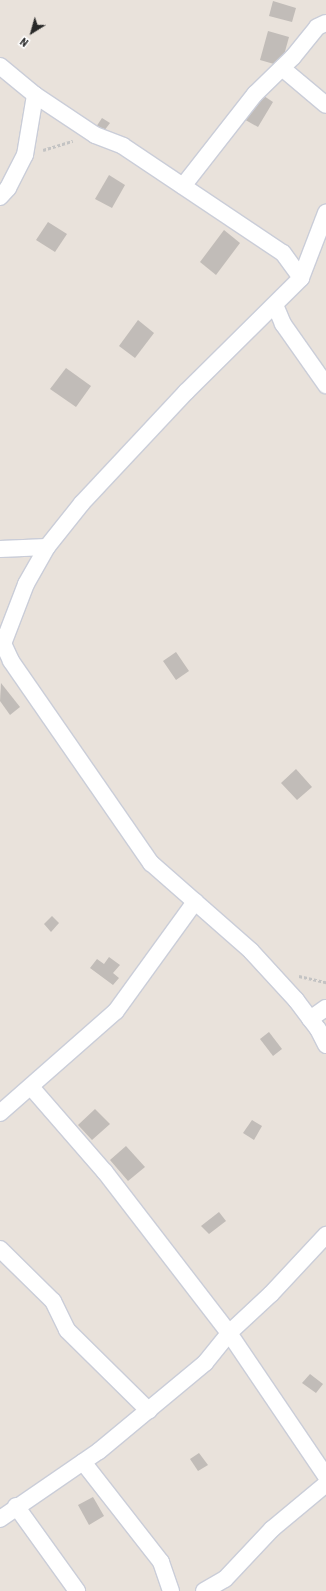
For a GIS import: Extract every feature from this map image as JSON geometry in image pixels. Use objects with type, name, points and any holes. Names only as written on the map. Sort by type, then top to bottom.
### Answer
[{"type":"street","points":[[183,186],[228,125],[282,68],[318,27],[326,24]]},
{"type":"street","points":[[0,66],[35,96],[94,135],[123,146],[283,253],[301,278]]},
{"type":"street","points":[[282,68],[326,105]]},
{"type":"street","points":[[0,197],[8,188],[25,155],[35,96]]},
{"type":"street","points":[[326,213],[301,278],[170,408],[82,503],[47,547],[26,584],[2,640],[5,665],[151,863],[251,951],[310,1019],[326,1045]]},
{"type":"street","points":[[275,305],[283,324],[326,385]]},
{"type":"street","points":[[0,549],[47,547]]},
{"type":"street","points":[[0,1113],[116,1011],[195,902]]},
{"type":"street","points":[[310,1019],[326,1008]]},
{"type":"street","points":[[31,1087],[105,1172],[229,1333],[326,1476]]},
{"type":"street","points":[[0,1519],[16,1506],[83,1462],[149,1412],[205,1363],[229,1333],[271,1294],[326,1235]]},
{"type":"street","points":[[0,1249],[53,1301],[67,1330],[149,1412]]},
{"type":"street","points":[[83,1462],[161,1562],[172,1591]]},
{"type":"street","points":[[204,1591],[225,1579],[272,1529],[326,1484]]},
{"type":"street","points":[[16,1506],[77,1591]]},
{"type":"path","points":[[25,155],[94,135]]},
{"type":"building","points":[[273,1],[296,8],[292,22],[269,16]]},
{"type":"building","points":[[268,31],[289,37],[281,66],[260,60]]},
{"type":"building","points":[[258,92],[273,102],[258,127],[242,118]]},
{"type":"building","points":[[102,118],[110,123],[101,135],[94,130]]},
{"type":"building","points":[[109,175],[125,185],[112,208],[95,199]]},
{"type":"building","points":[[48,222],[67,234],[55,252],[36,240]]},
{"type":"building","points":[[224,230],[240,243],[216,275],[200,262]]},
{"type":"building","points":[[138,320],[154,333],[135,358],[119,346]]},
{"type":"building","points":[[66,368],[91,386],[76,407],[50,389]]},
{"type":"building","points":[[176,652],[189,671],[176,680],[163,661]]},
{"type":"building","points":[[1,683],[20,707],[10,715],[0,701]]},
{"type":"building","points":[[296,769],[312,787],[297,800],[281,783]]},
{"type":"building","points":[[52,916],[59,923],[51,932],[44,924]]},
{"type":"building","points":[[109,957],[120,965],[113,973],[119,978],[113,985],[90,968],[97,959],[104,964]]},
{"type":"building","points":[[269,1032],[282,1049],[273,1056],[260,1039]]},
{"type":"building","points":[[95,1109],[110,1124],[92,1140],[78,1125]]},
{"type":"building","points":[[252,1120],[262,1126],[254,1140],[243,1133]]},
{"type":"building","points":[[126,1146],[145,1167],[128,1181],[110,1160]]},
{"type":"building","points":[[219,1212],[226,1221],[209,1234],[201,1226]]},
{"type":"building","points":[[310,1374],[323,1384],[316,1393],[302,1383]]},
{"type":"building","points":[[199,1453],[208,1465],[198,1471],[190,1459]]},
{"type":"building","points":[[93,1497],[104,1516],[89,1525],[78,1505]]}]
